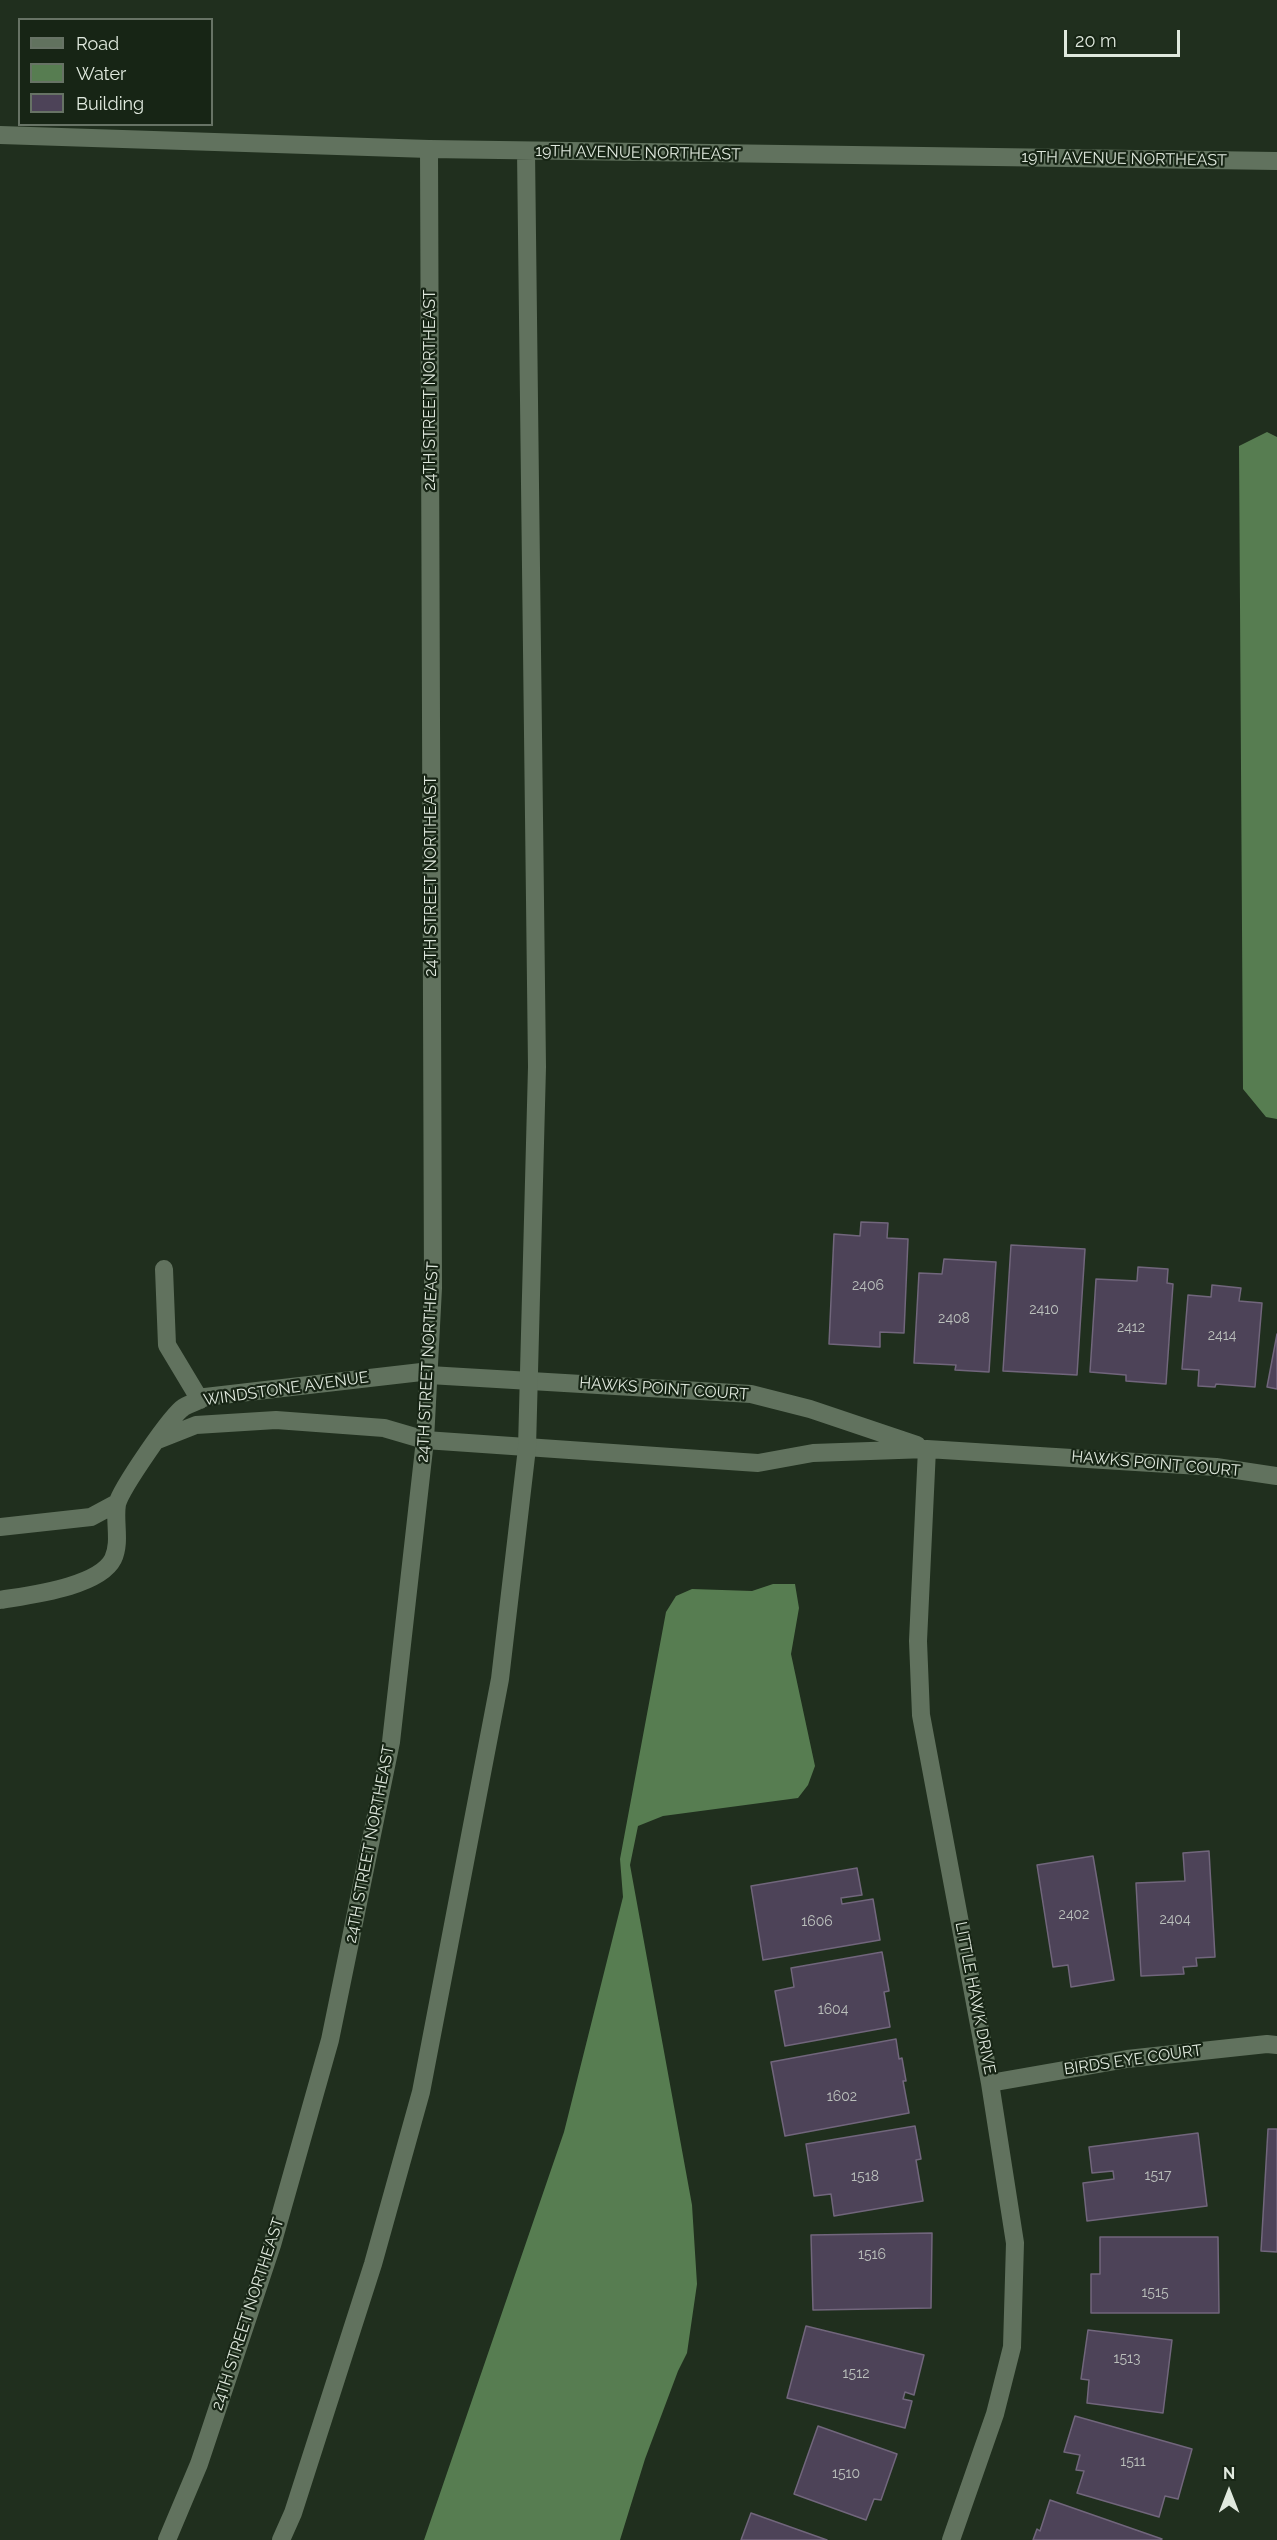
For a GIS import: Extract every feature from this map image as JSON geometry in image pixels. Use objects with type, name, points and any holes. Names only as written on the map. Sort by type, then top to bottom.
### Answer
[{"type":"street","name":"19TH AVENUE NORTHEAST","points":[[0,135],[526,151],[1277,161]]},
{"type":"street","name":"24TH STREET NORTHEAST","points":[[167,2540],[199,2464],[272,2245],[330,2040],[391,1742],[425,1440],[433,1288],[429,149]]},
{"type":"street","points":[[281,2540],[293,2513],[373,2264],[421,2092],[500,1679],[527,1448],[537,1067],[526,151]]},
{"type":"street","points":[[164,1269],[167,1345],[200,1400]]},
{"type":"street","name":"HAWKS POINT COURT","points":[[430,1373],[751,1394],[810,1409],[927,1449]]},
{"type":"street","name":"WINDSTONE AVENUE","points":[[0,1527],[91,1517],[117,1503],[171,1419],[184,1407],[200,1400],[256,1390],[430,1373]]},
{"type":"street","name":"WINDSTONE AVENUE","points":[[158,1440],[196,1425],[276,1420],[384,1428],[425,1440]]},
{"type":"street","name":"HAWKS POINT COURT","points":[[425,1440],[758,1463],[813,1453],[927,1449],[1216,1467],[1277,1476]]},
{"type":"street","name":"LITTLE HAWK DRIVE","points":[[927,1449],[918,1641],[921,1715],[990,2082],[1015,2243],[1012,2347],[994,2414],[951,2540]]},
{"type":"street","points":[[0,1600],[62,1588],[97,1575],[113,1560],[116,1546],[117,1503]]},
{"type":"street","name":"BIRDS EYE COURT","points":[[990,2082],[1127,2059],[1267,2044],[1277,2045]]},
{"type":"water","points":[[1267,432],[1277,437],[1277,1119],[1266,1117],[1243,1089],[1239,446]]},
{"type":"water","points":[[773,1584],[795,1584],[799,1608],[791,1654],[815,1766],[808,1785],[798,1798],[663,1816],[638,1826],[630,1865],[692,2205],[697,2284],[687,2353],[645,2459],[620,2540],[424,2540],[564,2132],[623,1897],[620,1859],[666,1612],[676,1596],[692,1589],[752,1591]]},
{"type":"building","points":[[861,1222],[888,1223],[887,1238],[908,1239],[904,1333],[880,1332],[880,1347],[829,1344],[834,1234],[860,1236]]},
{"type":"building","points":[[1011,1245],[1085,1249],[1077,1375],[1003,1371]]},
{"type":"building","points":[[944,1259],[996,1262],[989,1372],[955,1370],[956,1365],[914,1363],[919,1273],[942,1274]]},
{"type":"building","points":[[1138,1267],[1168,1269],[1167,1283],[1173,1284],[1166,1384],[1126,1381],[1126,1375],[1090,1372],[1096,1279],[1137,1281]]},
{"type":"building","points":[[1212,1285],[1241,1288],[1239,1301],[1262,1303],[1255,1387],[1216,1384],[1215,1387],[1198,1386],[1199,1370],[1182,1369],[1188,1295],[1211,1297]]},
{"type":"building","points":[[1277,1334],[1277,1389],[1267,1387]]},
{"type":"building","points":[[1209,1851],[1215,1957],[1196,1958],[1197,1966],[1183,1967],[1184,1974],[1141,1976],[1136,1883],[1185,1881],[1183,1853]]},
{"type":"building","points":[[1093,1856],[1114,1980],[1071,1987],[1068,1965],[1053,1967],[1037,1865]]},
{"type":"building","points":[[857,1868],[862,1895],[841,1898],[842,1904],[873,1899],[880,1940],[763,1960],[751,1886]]},
{"type":"building","points":[[882,1952],[889,1991],[884,1992],[890,2027],[785,2046],[775,1991],[794,1987],[791,1968]]},
{"type":"building","points":[[896,2039],[899,2059],[902,2058],[906,2081],[903,2081],[909,2113],[785,2136],[771,2062]]},
{"type":"building","points":[[915,2126],[921,2159],[916,2160],[923,2201],[834,2216],[831,2194],[814,2196],[806,2144]]},
{"type":"building","points":[[1268,2129],[1277,2129],[1277,2252],[1261,2251]]},
{"type":"building","points":[[1198,2133],[1207,2206],[1087,2221],[1083,2183],[1114,2179],[1113,2171],[1092,2173],[1089,2147]]},
{"type":"building","points":[[932,2233],[931,2308],[813,2310],[811,2235]]},
{"type":"building","points":[[1100,2237],[1218,2237],[1219,2313],[1091,2313],[1091,2274],[1100,2274]]},
{"type":"building","points":[[806,2326],[924,2355],[914,2395],[905,2392],[903,2399],[912,2401],[905,2428],[787,2398]]},
{"type":"building","points":[[1088,2330],[1172,2340],[1163,2413],[1087,2403],[1089,2380],[1081,2379]]},
{"type":"building","points":[[1075,2416],[1192,2449],[1178,2499],[1165,2496],[1159,2517],[1077,2493],[1084,2471],[1076,2470],[1080,2455],[1064,2452]]},
{"type":"building","points":[[818,2426],[897,2454],[881,2500],[874,2499],[866,2520],[794,2494]]},
{"type":"building","points":[[1050,2500],[1162,2539],[1033,2540],[1037,2529],[1040,2531]]},
{"type":"building","points":[[751,2513],[827,2540],[741,2540]]}]
